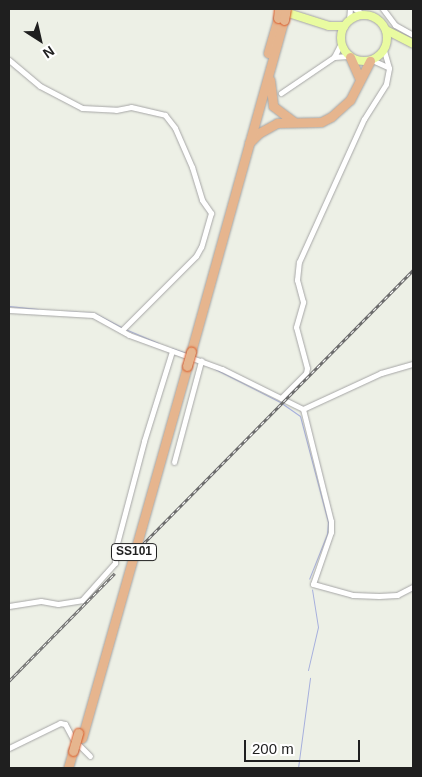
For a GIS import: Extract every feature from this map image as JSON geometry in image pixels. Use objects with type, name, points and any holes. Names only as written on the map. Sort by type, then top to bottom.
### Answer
[{"type":"highway","name":"SS101","points":[[73,768],[75,753],[185,364],[279,14],[286,9]]},
{"type":"highway","name":"SS101","points":[[188,351],[274,52],[279,14]]},
{"type":"highway","points":[[274,52],[269,84],[273,106],[288,119],[300,123]]},
{"type":"highway","points":[[349,56],[359,77]]},
{"type":"highway","points":[[246,148],[267,127],[285,122],[321,122],[343,109],[359,77],[371,60]]},
{"type":"highway","name":"SS101","points":[[68,768],[75,753]]},
{"type":"main road","points":[[279,14],[329,26],[347,23],[364,15],[380,21],[386,30],[413,44]]},
{"type":"main road","points":[[341,41],[347,23]]},
{"type":"main road","points":[[329,26],[341,41],[349,56],[371,60],[384,49],[403,40]]},
{"type":"main road","points":[[384,49],[386,30]]},
{"type":"street","points":[[347,23],[350,9]]},
{"type":"street","points":[[355,9],[364,15]]},
{"type":"street","points":[[383,9],[395,25],[413,35]]},
{"type":"street","points":[[334,57],[341,41]]},
{"type":"street","points":[[281,398],[306,373],[307,368],[296,327],[302,302],[297,280],[299,262],[364,119],[386,84],[389,68],[384,49]]},
{"type":"street","points":[[282,93],[334,57],[349,56]]},
{"type":"street","points":[[9,60],[40,86],[82,108],[116,110],[131,106],[165,115],[175,128],[192,167],[202,200],[211,213],[201,247],[196,256],[123,328]]},
{"type":"street","points":[[371,60],[389,68]]},
{"type":"street","points":[[9,310],[92,315],[172,351],[201,361],[303,409],[331,521],[331,532],[313,584],[352,595],[379,596],[397,595],[413,587]]},
{"type":"street","points":[[9,606],[41,601],[58,604],[82,600],[115,563],[116,551],[142,450],[172,351]]},
{"type":"street","points":[[174,462],[201,361]]},
{"type":"street","points":[[303,409],[381,373],[413,364]]},
{"type":"street","points":[[9,748],[60,723],[65,724],[73,739],[90,756]]},
{"type":"waterway","points":[[9,306],[38,309]]},
{"type":"waterway","points":[[64,311],[94,313],[122,327]]},
{"type":"waterway","points":[[125,329],[158,343]]},
{"type":"waterway","points":[[171,348],[186,353]]},
{"type":"waterway","points":[[215,369],[280,402],[300,416],[328,522],[327,534],[309,579]]},
{"type":"waterway","points":[[308,670],[318,627],[312,589]]},
{"type":"waterway","points":[[298,768],[310,678]]},
{"type":"railway","points":[[143,544],[413,270]]},
{"type":"railway","points":[[9,681],[115,573]]}]
